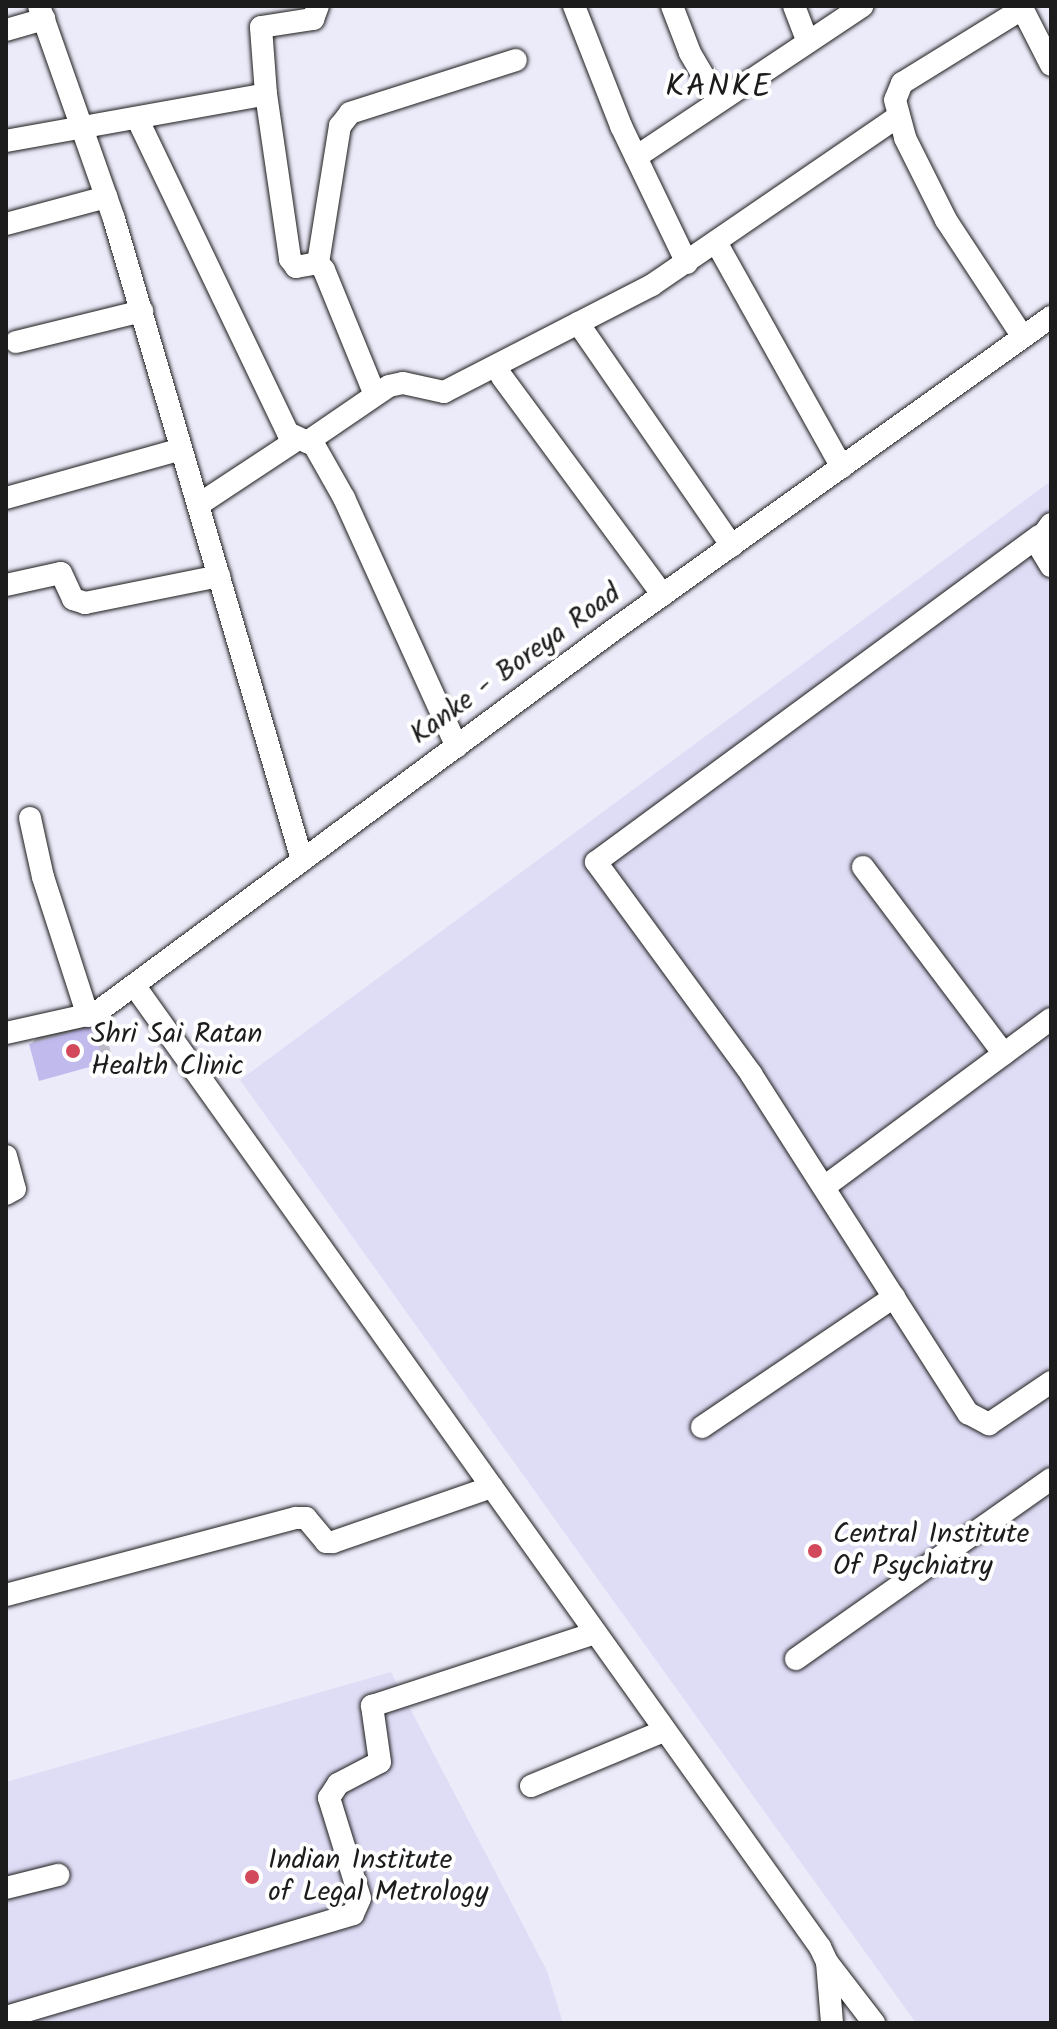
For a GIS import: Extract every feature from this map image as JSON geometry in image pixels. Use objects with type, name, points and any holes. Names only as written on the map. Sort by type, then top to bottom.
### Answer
[{"type":"street","points":[[318,6],[313,19],[261,27],[266,94],[290,259],[296,267],[318,263]]},
{"type":"street","points":[[574,6],[636,157],[687,263]]},
{"type":"street","points":[[672,6],[690,53],[718,101]]},
{"type":"street","points":[[794,6],[807,40]]},
{"type":"street","points":[[636,157],[862,6]]},
{"type":"street","points":[[1023,337],[962,249],[897,117],[895,93],[902,83],[1021,7],[1051,65]]},
{"type":"street","points":[[6,30],[41,12],[82,124],[142,311],[302,860]]},
{"type":"street","points":[[375,395],[318,263],[340,126],[350,113],[516,60]]},
{"type":"street","points":[[6,141],[82,124],[137,118],[266,94]]},
{"type":"street","points":[[198,505],[375,395],[403,383],[444,392],[687,263],[897,117]]},
{"type":"street","points":[[137,118],[301,441],[317,449],[371,553],[457,747]]},
{"type":"street","points":[[6,224],[106,197]]},
{"type":"street","points":[[716,242],[842,467]]},
{"type":"street","points":[[16,342],[142,311]]},
{"type":"street","name":"Kanke - Boreya Road","points":[[6,1033],[88,1016],[134,985],[663,595],[1051,317]]},
{"type":"street","points":[[578,323],[732,546]]},
{"type":"street","points":[[502,377],[663,595]]},
{"type":"street","points":[[6,498],[181,449]]},
{"type":"street","points":[[1045,530],[1039,550],[1051,566]]},
{"type":"street","points":[[1045,530],[596,862],[751,1074],[975,1421],[998,1420],[1051,1382]]},
{"type":"street","points":[[6,585],[61,573],[73,599],[85,603],[219,576]]},
{"type":"street","points":[[30,818],[43,877],[88,1016]]},
{"type":"street","points":[[863,867],[1004,1054]]},
{"type":"street","points":[[134,985],[827,1962],[874,2023]]},
{"type":"street","points":[[824,1187],[1051,1019]]},
{"type":"street","points":[[6,1156],[15,1184],[6,1194]]},
{"type":"street","points":[[702,1427],[894,1297]]},
{"type":"street","points":[[796,1659],[1051,1479]]},
{"type":"street","points":[[6,1595],[296,1518],[306,1518],[329,1543],[492,1487]]},
{"type":"street","points":[[6,2017],[353,1914],[360,1898],[329,1798],[338,1784],[380,1762],[372,1706],[595,1633]]},
{"type":"street","points":[[531,1786],[664,1731]]},
{"type":"street","points":[[6,1888],[58,1875]]},
{"type":"street","points":[[827,1962],[832,2023]]},
{"type":"shaded area","name":"Central Institute Of Psychiatry","points":[[1051,481],[1051,2023],[916,2023],[240,1080]]},
{"type":"shaded area","name":"Indian Institute of Legal Metrology","points":[[391,1672],[547,1971],[563,2023],[6,2023],[6,1782]]},
{"type":"building","points":[[93,1026],[104,1063],[39,1081],[29,1044]]},
{"type":"place","name":"Shri Sai Ratan Health Clinic","points":[[73,1051]]},
{"type":"place","name":"Central Institute Of Psychiatry","points":[[815,1551]]},
{"type":"place","name":"Indian Institute of Legal Metrology","points":[[252,1877]]},
{"type":"district","name":"KANKE","points":[[719,88]]}]
